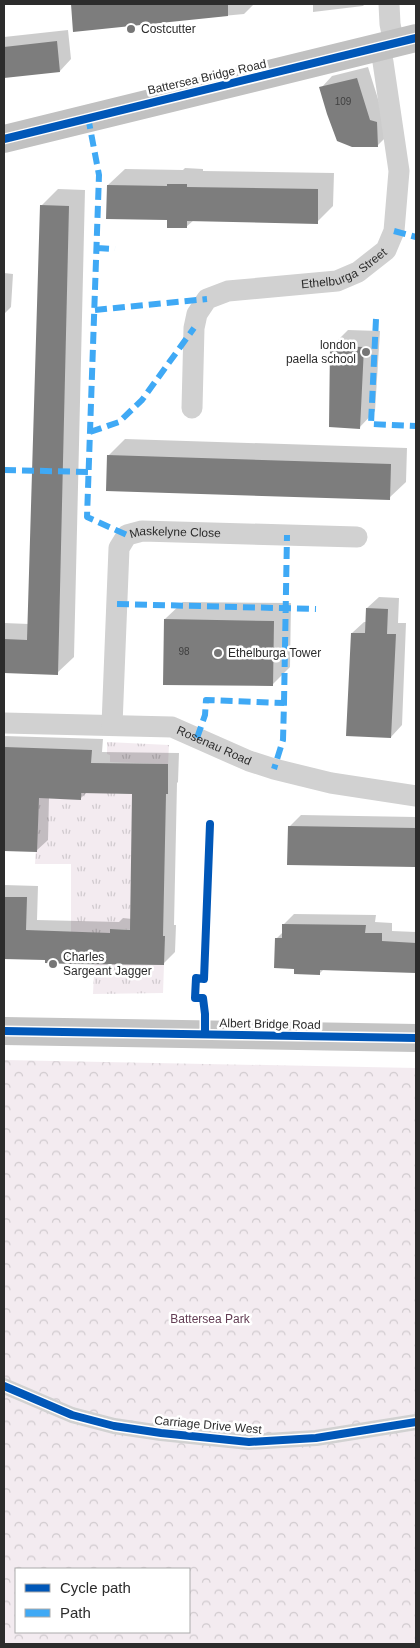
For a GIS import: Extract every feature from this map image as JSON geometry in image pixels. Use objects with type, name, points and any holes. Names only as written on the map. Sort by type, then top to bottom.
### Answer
[{"type":"highway","name":"Battersea Bridge Road","points":[[4,139],[397,43]]},
{"type":"main road","name":"Albert Bridge Road","points":[[4,1031],[416,1038]]},
{"type":"street","name":"Ethelburga Street","points":[[192,408],[194,328],[197,314],[207,299],[228,290],[337,281],[358,272],[386,250],[394,231],[408,171],[383,62],[397,43],[390,24],[389,4]]},
{"type":"street","name":"Maskelyne Close","points":[[112,725],[119,548],[127,535],[142,531],[357,537]]},
{"type":"street","name":"Rosenau Road","points":[[4,723],[172,727],[249,761],[274,769],[331,783],[416,796]]},
{"type":"street","name":"Carriage Drive West","points":[[4,1386],[72,1415],[114,1426],[249,1442],[316,1438],[416,1422]]},
{"type":"green space","points":[[107,742],[169,745],[168,764],[110,762],[110,755],[107,754]]},
{"type":"green space","points":[[82,775],[116,794],[147,794],[145,930],[111,929],[110,964],[164,965],[163,993],[93,994],[96,933],[71,932],[71,864],[35,864],[37,832],[4,830],[4,797],[81,799]]},
{"type":"green space","name":"Battersea Park","points":[[4,1060],[416,1068],[416,1644],[4,1644]]},
{"type":"building","points":[[71,4],[228,4],[228,16],[73,32]]},
{"type":"building","points":[[57,41],[60,72],[4,78],[4,47]]},
{"type":"building","points":[[357,78],[370,120],[377,122],[378,147],[352,147],[337,141],[327,114],[319,87]]},
{"type":"building","points":[[167,184],[187,184],[187,187],[318,189],[318,224],[187,221],[187,228],[167,228],[167,220],[106,219],[107,185],[167,186]]},
{"type":"building","points":[[40,205],[69,206],[58,675],[4,673],[4,639],[27,640]]},
{"type":"building","points":[[330,346],[364,347],[360,429],[329,427]]},
{"type":"building","points":[[107,455],[391,464],[390,500],[106,491]]},
{"type":"building","points":[[366,608],[388,609],[387,634],[396,634],[391,738],[346,736],[351,633],[365,633]]},
{"type":"building","name":"Ethelburga Tower","points":[[164,619],[274,621],[273,686],[163,685]]},
{"type":"building","points":[[4,747],[92,750],[91,763],[168,764],[163,936],[165,936],[164,965],[70,964],[45,963],[45,960],[4,959],[4,897],[27,897],[26,930],[110,933],[110,929],[130,930],[132,794],[81,793],[81,800],[39,798],[37,852],[4,851]]},
{"type":"building","points":[[288,826],[416,828],[416,867],[287,865]]},
{"type":"building","points":[[282,924],[366,925],[365,933],[382,933],[382,941],[416,943],[416,973],[320,970],[320,975],[294,974],[294,969],[274,968],[275,938],[282,938]]},
{"type":"marked path","points":[[88,117],[99,175],[87,517],[127,535]]},
{"type":"marked path","points":[[394,231],[416,237]]},
{"type":"marked path","points":[[97,248],[115,249]]},
{"type":"marked path","points":[[95,310],[207,299]]},
{"type":"marked path","points":[[376,319],[371,424],[416,426]]},
{"type":"marked path","points":[[90,432],[119,422],[142,400],[194,328]]},
{"type":"marked path","points":[[4,470],[89,472]]},
{"type":"marked path","points":[[284,703],[287,535]]},
{"type":"marked path","points":[[117,604],[316,609]]},
{"type":"marked path","points":[[197,738],[205,715],[206,700],[284,703],[283,740],[274,769]]},
{"type":"cycle path","points":[[4,139],[416,38]]},
{"type":"cycle path","points":[[205,1034],[203,998],[195,998],[196,978],[204,979],[210,824]]},
{"type":"cycle path","points":[[4,1031],[416,1038]]},
{"type":"cycle path","points":[[4,1386],[72,1415],[114,1426],[249,1442],[316,1438],[416,1422]]},
{"type":"place","name":"Costcutter","points":[[131,29]]},
{"type":"place","name":"london paella school","points":[[366,352]]},
{"type":"place","name":"Ethelburga Tower","points":[[218,653]]},
{"type":"place","name":"Charles Sargeant Jagger","points":[[53,964]]}]
